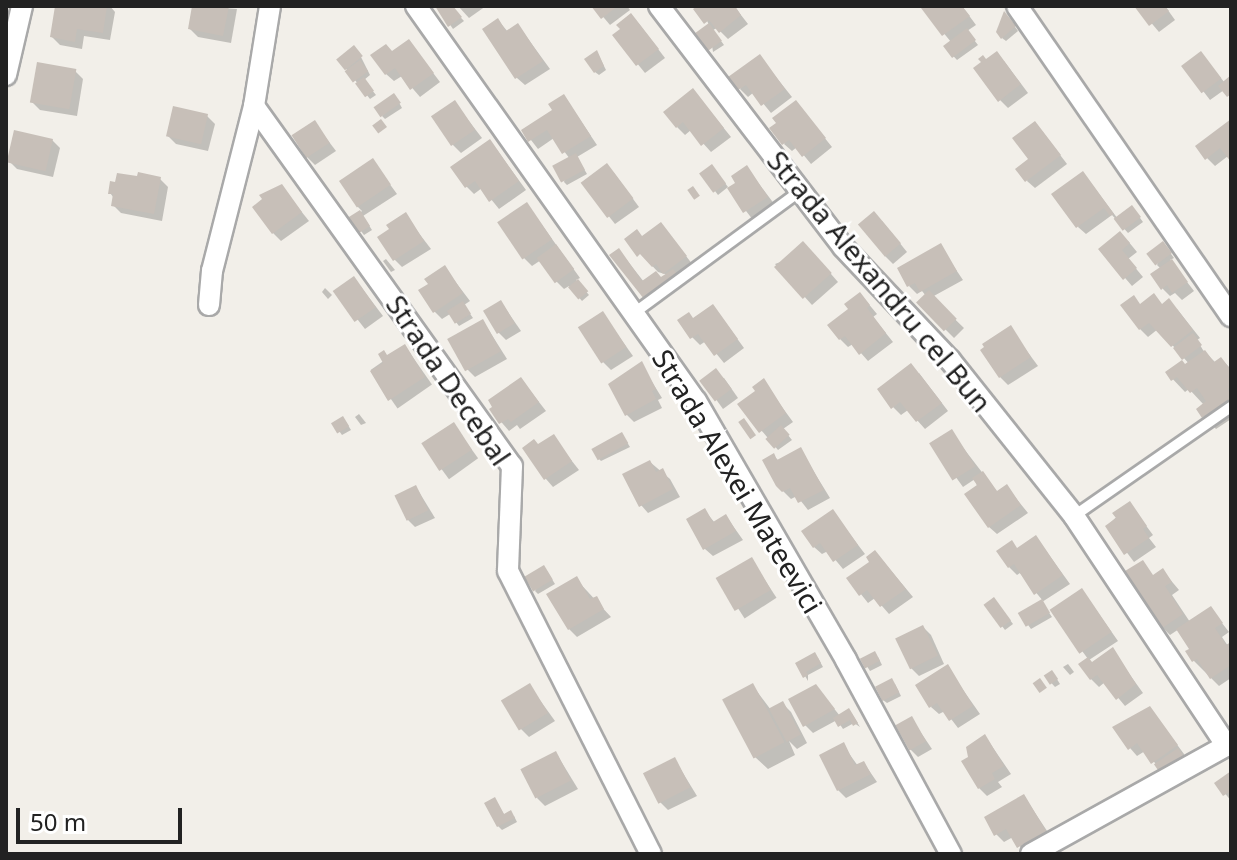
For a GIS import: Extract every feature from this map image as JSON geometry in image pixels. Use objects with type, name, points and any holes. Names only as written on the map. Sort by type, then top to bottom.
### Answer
[{"type":"street","points":[[6,75],[22,6]]},
{"type":"street","points":[[209,305],[212,271],[254,106],[270,6]]},
{"type":"street","name":"Strada Alexei Mateevici","points":[[416,6],[696,401],[846,660],[951,854]]},
{"type":"street","name":"Strada Alexandru cel Bun","points":[[659,6],[843,247],[950,360],[1074,516],[1229,744]]},
{"type":"street","points":[[1017,6],[1231,316]]},
{"type":"street","name":"Strada Decebal","points":[[254,106],[512,466],[508,571],[651,854]]},
{"type":"street","points":[[1031,854],[1229,744]]},
{"type":"lane","points":[[634,313],[799,192]]},
{"type":"lane","points":[[1074,516],[1231,407]]},
{"type":"building","points":[[55,6],[107,6],[103,33],[77,29],[75,42],[50,37]]},
{"type":"building","points":[[192,6],[229,6],[223,36],[188,29]]},
{"type":"building","points":[[435,6],[453,6],[462,17],[448,27]]},
{"type":"building","points":[[591,6],[618,6],[601,19]]},
{"type":"building","points":[[697,6],[735,6],[741,15],[719,33],[709,20],[704,24],[693,9]]},
{"type":"building","points":[[962,6],[970,16],[942,36],[921,8]]},
{"type":"building","points":[[1134,6],[1165,6],[1169,11],[1149,26]]},
{"type":"building","points":[[1004,11],[1016,26],[1001,39],[996,32]]},
{"type":"building","points":[[631,13],[659,49],[636,66],[612,35],[620,29],[616,25]]},
{"type":"building","points":[[498,18],[506,31],[518,23],[543,61],[515,79],[482,29]]},
{"type":"building","points":[[709,23],[722,41],[708,51],[695,33]]},
{"type":"building","points":[[967,28],[976,40],[952,58],[943,46]]},
{"type":"building","points":[[409,39],[434,73],[410,90],[395,68],[385,75],[370,55],[386,44],[392,51]]},
{"type":"building","points":[[354,45],[363,56],[345,70],[336,59]]},
{"type":"building","points":[[597,50],[604,66],[594,73],[584,59]]},
{"type":"building","points":[[997,51],[1021,84],[998,102],[973,68],[981,62],[978,59],[983,55],[986,59]]},
{"type":"building","points":[[1201,51],[1221,78],[1201,93],[1181,66]]},
{"type":"building","points":[[760,54],[785,89],[761,106],[746,85],[738,90],[728,77]]},
{"type":"building","points":[[360,60],[368,71],[353,82],[345,71]]},
{"type":"building","points":[[37,62],[76,69],[69,109],[30,102]]},
{"type":"building","points":[[1231,75],[1231,94],[1227,97],[1218,86]]},
{"type":"building","points":[[364,77],[374,91],[365,97],[355,83]]},
{"type":"building","points":[[693,88],[724,128],[701,146],[683,122],[676,128],[663,112]]},
{"type":"building","points":[[394,93],[401,103],[380,117],[374,107]]},
{"type":"building","points":[[564,94],[591,136],[562,154],[547,130],[528,142],[521,130],[552,110],[548,104]]},
{"type":"building","points":[[455,100],[475,130],[451,146],[431,116]]},
{"type":"building","points":[[796,100],[826,138],[802,157],[789,140],[782,145],[769,128],[776,123],[772,118]]},
{"type":"building","points":[[173,106],[208,114],[201,144],[166,136]]},
{"type":"building","points":[[381,119],[387,127],[378,134],[372,126]]},
{"type":"building","points":[[1231,119],[1231,162],[1220,148],[1205,160],[1195,146]]},
{"type":"building","points":[[315,120],[330,143],[306,158],[292,135]]},
{"type":"building","points":[[1035,121],[1061,155],[1025,182],[1015,169],[1028,159],[1012,138]]},
{"type":"building","points":[[14,130],[53,139],[46,171],[7,162]]},
{"type":"building","points":[[490,139],[519,181],[489,202],[475,181],[465,188],[450,167]]},
{"type":"building","points":[[576,153],[585,170],[561,182],[552,166]]},
{"type":"building","points":[[373,158],[391,185],[357,207],[339,181]]},
{"type":"building","points":[[607,163],[633,198],[607,218],[581,183]]},
{"type":"building","points":[[712,164],[726,183],[713,193],[699,173]]},
{"type":"building","points":[[747,165],[768,197],[743,213],[727,188],[735,183],[731,176]]},
{"type":"building","points":[[1083,171],[1114,214],[1110,216],[1104,208],[1076,228],[1051,194]]},
{"type":"building","points":[[138,172],[161,177],[154,214],[111,206],[113,194],[108,194],[110,181],[115,182],[117,173],[137,176]]},
{"type":"building","points":[[282,184],[302,212],[272,234],[252,207],[262,199],[259,195]]},
{"type":"building","points":[[693,186],[700,196],[694,200],[687,190]]},
{"type":"building","points":[[527,202],[552,239],[522,259],[497,222]]},
{"type":"building","points":[[1132,205],[1141,217],[1123,231],[1114,219]]},
{"type":"building","points":[[360,210],[370,226],[358,234],[348,217]]},
{"type":"building","points":[[874,211],[901,243],[885,257],[858,224]]},
{"type":"building","points":[[406,212],[424,241],[393,261],[377,237],[389,229],[386,225]]},
{"type":"building","points":[[661,222],[687,256],[663,274],[656,264],[652,267],[640,254],[637,257],[624,239],[637,229],[642,236]]},
{"type":"building","points":[[1120,231],[1130,243],[1122,250],[1137,268],[1123,280],[1098,249]]},
{"type":"building","points":[[803,241],[832,273],[803,299],[774,267]]},
{"type":"building","points":[[1163,241],[1172,253],[1155,266],[1146,254]]},
{"type":"building","points":[[941,243],[957,271],[920,292],[915,283],[907,287],[897,268]]},
{"type":"building","points":[[556,244],[574,269],[555,283],[537,258]]},
{"type":"building","points":[[619,248],[642,281],[656,271],[661,277],[673,269],[679,276],[644,299],[609,255]]},
{"type":"building","points":[[1172,259],[1188,282],[1172,293],[1167,285],[1161,290],[1150,274]]},
{"type":"building","points":[[445,265],[463,293],[433,313],[418,290],[428,284],[424,279]]},
{"type":"building","points":[[354,276],[376,307],[354,322],[333,291]]},
{"type":"building","points":[[578,279],[588,291],[578,300],[568,287]]},
{"type":"building","points":[[929,290],[957,319],[944,331],[916,303]]},
{"type":"building","points":[[860,292],[870,305],[867,308],[886,333],[859,355],[845,336],[839,340],[827,325],[848,309],[844,304]]},
{"type":"building","points":[[1154,293],[1162,304],[1169,298],[1193,330],[1171,347],[1149,323],[1139,330],[1120,305],[1134,295],[1140,304]]},
{"type":"building","points":[[501,300],[515,323],[497,334],[483,311]]},
{"type":"building","points":[[463,301],[471,314],[455,324],[447,311]]},
{"type":"building","points":[[713,304],[738,339],[714,356],[698,334],[690,339],[677,320],[689,312],[693,318]]},
{"type":"building","points":[[603,311],[626,347],[601,363],[578,327]]},
{"type":"building","points":[[483,319],[501,351],[465,371],[447,339]]},
{"type":"building","points":[[1011,325],[1031,357],[999,378],[980,350],[984,347],[982,344]]},
{"type":"building","points":[[1193,333],[1202,345],[1182,360],[1173,348]]},
{"type":"building","points":[[405,344],[425,377],[388,401],[370,371],[383,363],[378,354],[384,350],[387,355]]},
{"type":"building","points":[[1205,350],[1214,362],[1221,357],[1231,370],[1231,386],[1228,389],[1231,398],[1202,418],[1196,409],[1206,401],[1197,388],[1190,393],[1177,377],[1171,381],[1165,372],[1182,360],[1185,364]]},
{"type":"building","points":[[642,361],[656,389],[652,391],[656,399],[625,416],[608,384]]},
{"type":"building","points":[[911,363],[942,403],[916,422],[900,402],[891,409],[877,389]]},
{"type":"building","points":[[716,368],[732,389],[715,401],[699,381]]},
{"type":"building","points":[[521,377],[539,402],[511,422],[508,419],[499,424],[489,409],[492,407],[488,400]]},
{"type":"building","points":[[764,378],[786,413],[759,433],[737,404],[755,391],[752,387]]},
{"type":"building","points":[[343,416],[349,426],[337,433],[331,423]]},
{"type":"building","points":[[744,418],[756,435],[750,439],[738,422]]},
{"type":"building","points":[[454,422],[472,450],[439,471],[421,443]]},
{"type":"building","points":[[781,425],[790,435],[774,449],[765,439]]},
{"type":"building","points":[[952,429],[975,466],[952,481],[929,443]]},
{"type":"building","points":[[622,432],[628,443],[598,460],[591,449]]},
{"type":"building","points":[[554,434],[572,461],[544,480],[522,448],[534,439],[538,444]]},
{"type":"building","points":[[801,447],[824,490],[798,503],[790,488],[782,492],[776,486],[762,460],[774,453],[777,460]]},
{"type":"building","points":[[650,460],[656,472],[663,468],[673,489],[639,507],[622,474]]},
{"type":"building","points":[[983,471],[997,491],[1007,484],[1021,505],[988,528],[964,494],[977,485],[972,478]]},
{"type":"building","points":[[416,485],[428,510],[407,521],[394,496]]},
{"type":"building","points":[[1130,501],[1147,526],[1143,529],[1149,538],[1124,555],[1105,526],[1116,518],[1112,513]]},
{"type":"building","points":[[705,508],[713,522],[726,514],[736,531],[703,550],[686,519]]},
{"type":"building","points":[[833,509],[858,545],[833,562],[820,543],[813,548],[801,531]]},
{"type":"building","points":[[1036,535],[1063,575],[1034,595],[1014,564],[1008,568],[996,551],[1012,540],[1017,548]]},
{"type":"building","points":[[875,550],[906,589],[880,607],[867,590],[859,596],[846,578],[869,562],[866,557]]},
{"type":"building","points":[[752,557],[771,590],[735,611],[716,578]]},
{"type":"building","points":[[1143,560],[1153,575],[1163,568],[1172,582],[1165,586],[1183,614],[1161,629],[1125,571]]},
{"type":"building","points":[[544,565],[553,580],[533,591],[524,577]]},
{"type":"building","points":[[577,576],[590,599],[597,596],[604,609],[568,630],[546,594]]},
{"type":"building","points":[[1082,588],[1112,632],[1079,654],[1050,610]]},
{"type":"building","points":[[994,597],[1011,620],[1001,628],[983,605]]},
{"type":"building","points":[[1042,599],[1050,613],[1026,627],[1018,613]]},
{"type":"building","points":[[1211,606],[1223,623],[1215,628],[1226,645],[1231,642],[1231,665],[1210,679],[1197,659],[1192,662],[1185,651],[1189,649],[1176,629]]},
{"type":"building","points":[[923,625],[938,656],[910,669],[895,639]]},
{"type":"building","points":[[1113,647],[1136,684],[1116,700],[1097,675],[1090,680],[1078,664],[1088,657],[1092,662]]},
{"type":"building","points":[[875,651],[880,661],[865,669],[860,659]]},
{"type":"building","points":[[815,652],[821,663],[806,672],[808,675],[803,678],[795,663]]},
{"type":"building","points":[[948,664],[973,706],[949,721],[937,703],[929,708],[915,685]]},
{"type":"building","points":[[1052,670],[1058,679],[1050,685],[1044,676]]},
{"type":"building","points":[[892,678],[899,692],[882,701],[875,687]]},
{"type":"building","points":[[1040,678],[1047,688],[1040,693],[1033,683]]},
{"type":"building","points":[[530,683],[548,713],[519,731],[501,701]]},
{"type":"building","points":[[753,683],[784,742],[754,759],[722,699]]},
{"type":"building","points":[[816,684],[835,709],[803,727],[788,699]]},
{"type":"building","points":[[783,701],[801,735],[787,742],[769,709]]},
{"type":"building","points":[[1150,706],[1178,745],[1151,764],[1137,743],[1128,750],[1112,727]]},
{"type":"building","points":[[849,708],[858,723],[853,726],[850,720],[838,727],[833,718]]},
{"type":"building","points":[[912,716],[926,741],[909,751],[895,725]]},
{"type":"building","points":[[985,734],[1004,766],[992,773],[995,779],[978,789],[961,761],[968,757],[966,747]]},
{"type":"building","points":[[844,742],[855,765],[864,761],[871,774],[837,791],[819,755]]},
{"type":"building","points":[[1178,748],[1184,757],[1160,773],[1154,764]]},
{"type":"building","points":[[556,751],[571,780],[535,799],[520,769]]},
{"type":"building","points":[[675,757],[690,787],[658,804],[643,773]]},
{"type":"building","points":[[1231,771],[1231,791],[1223,796],[1214,783]]},
{"type":"building","points":[[1024,794],[1046,831],[1017,848],[1006,829],[994,836],[984,817]]},
{"type":"building","points":[[495,797],[504,814],[511,810],[515,818],[497,827],[484,803]]}]
